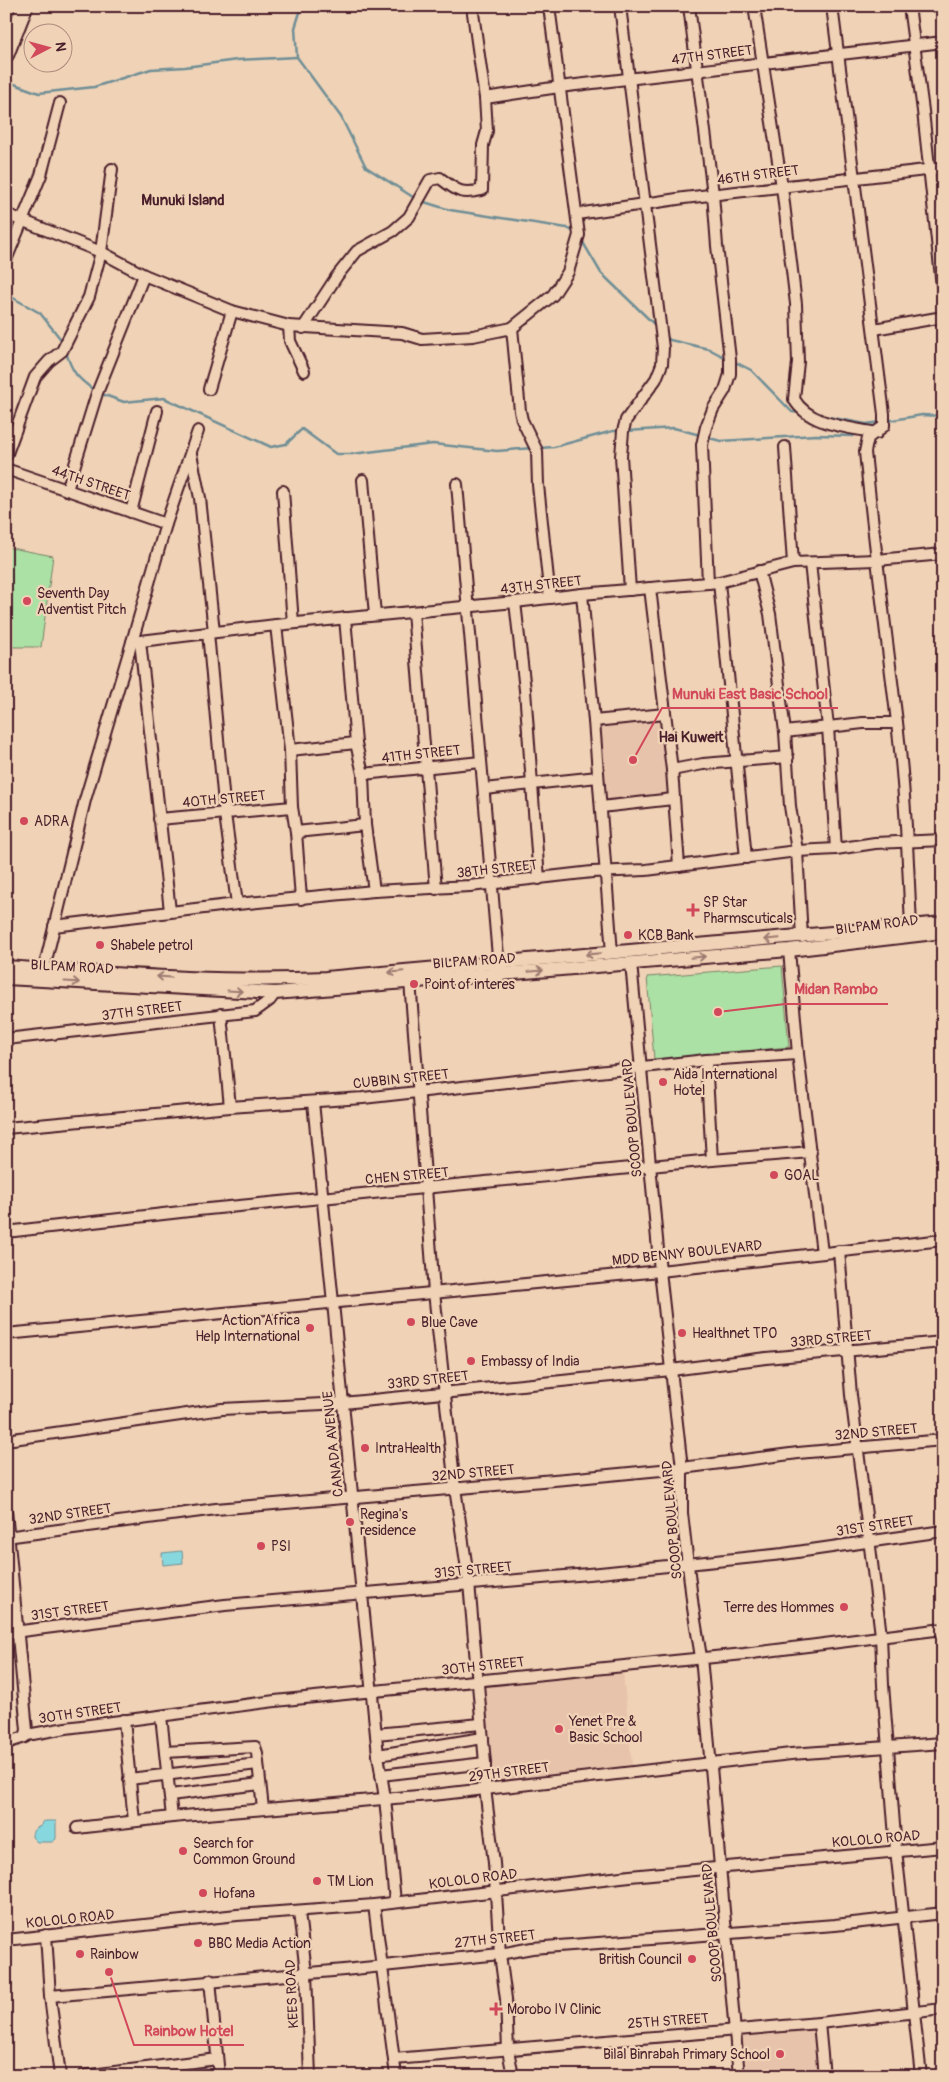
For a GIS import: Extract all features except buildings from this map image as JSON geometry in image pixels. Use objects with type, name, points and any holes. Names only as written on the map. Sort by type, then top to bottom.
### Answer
[{"type":"highway","points":[[6,54],[25,6]]},
{"type":"main road","name":"BILPAM ROAD","points":[[6,967],[43,975],[275,993],[410,980],[612,953],[943,924]]},
{"type":"main road","name":"BILPAM ROAD","points":[[6,978],[43,975],[273,980],[632,963],[790,950],[943,932]]},
{"type":"street","points":[[303,328],[337,276],[357,252],[393,231],[409,217],[430,180],[440,178],[456,190],[466,194],[482,190],[483,145],[487,132],[485,98],[472,6]]},
{"type":"street","points":[[6,214],[101,252],[144,275],[232,311],[289,326],[402,333],[422,339],[474,336],[512,328],[553,295],[568,272],[579,235],[549,6]]},
{"type":"street","points":[[620,6],[663,348],[662,364],[656,379],[626,420],[623,431],[621,456],[630,590]]},
{"type":"street","points":[[689,6],[713,194],[730,359],[730,374],[725,390],[713,409],[702,445],[708,583]]},
{"type":"street","points":[[754,6],[764,62],[792,260],[798,332],[798,362],[794,399],[804,411],[819,420],[880,429]]},
{"type":"street","points":[[832,6],[884,414],[880,429],[868,438],[865,452],[897,723],[907,840],[911,926]]},
{"type":"street","points":[[909,6],[943,296]]},
{"type":"street","name":"47TH STREET","points":[[485,98],[559,86],[943,42]]},
{"type":"street","points":[[6,260],[41,175],[60,104]]},
{"type":"street","name":"46TH STREET","points":[[577,214],[713,194],[943,168]]},
{"type":"street","points":[[6,456],[35,377],[49,361],[62,351],[89,297],[101,252],[112,170]]},
{"type":"street","points":[[66,490],[97,392],[144,275]]},
{"type":"street","points":[[209,389],[232,311]]},
{"type":"street","points":[[874,329],[943,317]]},
{"type":"street","points":[[289,326],[290,341],[304,371]]},
{"type":"street","points":[[512,328],[520,411],[522,420],[536,449],[550,598]]},
{"type":"street","points":[[131,512],[157,412]]},
{"type":"street","points":[[43,975],[85,800],[136,641],[166,524],[198,431]]},
{"type":"street","points":[[785,446],[793,563]]},
{"type":"street","points":[[190,453],[200,498],[225,814],[237,904]]},
{"type":"street","name":"44TH STREET","points":[[6,469],[166,524]]},
{"type":"street","points":[[363,480],[375,615]]},
{"type":"street","points":[[457,484],[499,969]]},
{"type":"street","points":[[283,491],[293,623]]},
{"type":"street","name":"43TH STREET","points":[[136,641],[276,624],[719,582],[793,563],[877,560],[943,554]]},
{"type":"street","points":[[810,563],[828,727],[836,849]]},
{"type":"street","points":[[759,571],[770,614],[785,732],[790,806],[797,851],[802,937]]},
{"type":"street","points":[[719,582],[746,858]]},
{"type":"street","points":[[650,588],[672,770],[679,866]]},
{"type":"street","points":[[582,594],[612,953]]},
{"type":"street","points":[[515,602],[525,690],[539,879]]},
{"type":"street","points":[[413,612],[436,889]]},
{"type":"street","points":[[345,618],[356,743],[362,774],[365,825],[374,892]]},
{"type":"street","points":[[276,624],[290,750],[292,806],[301,899]]},
{"type":"street","points":[[136,641],[160,819],[170,911]]},
{"type":"street","points":[[594,721],[665,714]]},
{"type":"street","points":[[785,732],[863,723],[897,723]]},
{"type":"street","points":[[290,750],[356,743]]},
{"type":"street","points":[[672,770],[703,764],[788,758]]},
{"type":"street","name":"41TH STREET","points":[[362,774],[481,762]]},
{"type":"street","points":[[484,789],[598,777]]},
{"type":"street","points":[[601,807],[673,799]]},
{"type":"street","name":"40TH STREET","points":[[160,819],[292,806]]},
{"type":"street","points":[[296,832],[365,825]]},
{"type":"street","name":"38TH STREET","points":[[54,926],[237,904],[492,884],[592,872],[679,866],[797,851],[836,849],[907,840],[943,840]]},
{"type":"street","points":[[790,950],[798,1054],[822,1253]]},
{"type":"street","name":"SCOOP BOULEVARD","points":[[632,963],[660,1271],[682,1468],[682,1513],[693,1608],[701,1657],[739,2076]]},
{"type":"street","points":[[410,980],[434,1292],[478,1679],[485,1763],[485,1788],[496,1890],[500,1954],[506,1999],[508,2050],[513,2076]]},
{"type":"street","name":"37TH STREET","points":[[6,1039],[255,1011],[270,1000],[275,993]]},
{"type":"street","points":[[222,1014],[230,1107]]},
{"type":"street","name":"CUBBIN STREET","points":[[6,1128],[230,1107],[313,1102],[419,1090],[517,1082],[706,1060],[798,1054]]},
{"type":"street","points":[[706,1060],[712,1160]]},
{"type":"street","name":"CANADA AVENUE","points":[[313,1102],[378,1755],[385,1798],[395,1902]]},
{"type":"street","name":"CHEN STREET","points":[[6,1232],[198,1210],[811,1152]]},
{"type":"street","name":"MDD BENNY BOULEVARD","points":[[6,1334],[660,1271],[943,1240]]},
{"type":"street","points":[[839,1251],[857,1447],[882,1635],[896,1850],[920,2076]]},
{"type":"street","name":"33RD STREET","points":[[6,1440],[222,1409],[343,1403],[671,1370],[766,1358],[943,1342]]},
{"type":"street","name":"32ND STREET","points":[[8,1536],[216,1509],[407,1494],[682,1468],[857,1447],[943,1440]]},
{"type":"street","points":[[6,1511],[19,1631],[27,1735]]},
{"type":"street","name":"31ST STREET","points":[[6,1633],[225,1605],[363,1594],[783,1554],[943,1531]]},
{"type":"street","name":"30TH STREET","points":[[6,1743],[27,1735],[124,1720],[373,1690],[598,1669],[837,1643],[882,1635],[943,1629]]},
{"type":"street","points":[[161,1716],[172,1817]]},
{"type":"street","points":[[124,1720],[134,1821]]},
{"type":"street","points":[[376,1734],[482,1724]]},
{"type":"street","points":[[378,1755],[483,1738]]},
{"type":"street","name":"29TH STREET","points":[[78,1828],[172,1817],[442,1794],[791,1754],[943,1743]]},
{"type":"street","points":[[165,1752],[251,1746],[257,1749],[263,1809]]},
{"type":"street","points":[[381,1775],[485,1763]]},
{"type":"street","points":[[129,1779],[258,1764]]},
{"type":"street","points":[[170,1795],[260,1784]]},
{"type":"street","name":"KOLOLO ROAD","points":[[6,1940],[237,1915],[300,1912],[374,1905],[496,1890],[896,1850],[943,1847]]},
{"type":"street","points":[[374,1905],[380,1966],[396,2076]]},
{"type":"street","name":"KEES ROAD","points":[[300,1912],[306,1973],[310,2076]]},
{"type":"street","name":"27TH STREET","points":[[50,1996],[380,1966],[500,1954],[532,1948],[835,1925],[943,1913]]},
{"type":"street","points":[[46,1935],[50,1996],[60,2076]]},
{"type":"street","points":[[210,1980],[219,2076]]},
{"type":"street","name":"25TH STREET","points":[[394,2059],[622,2038],[819,2023],[943,2009]]},
{"type":"street","points":[[819,2023],[824,2076]]},
{"type":"street","points":[[83,2076],[217,2060]]},
{"type":"shaded area","points":[[662,719],[669,796],[603,805],[597,725]]},
{"type":"shaded area","name":"Yenet Pre & Basic School","points":[[623,1671],[633,1774],[494,1785],[484,1685]]},
{"type":"shaded area","name":"Bilal Binrabah Primary School","points":[[813,2025],[818,2076],[747,2076],[742,2032]]},
{"type":"green space","name":"Seventh Day Adventist Pitch","points":[[6,547],[53,556],[41,647],[6,647]]},
{"type":"green space","points":[[782,966],[789,1047],[654,1059],[647,977]]},
{"type":"water","points":[[182,1551],[183,1563],[163,1565],[162,1553]]},
{"type":"water","points":[[56,1821],[56,1839],[52,1842],[37,1842],[32,1837],[33,1831],[41,1826],[42,1822]]},
{"type":"waterway","points":[[302,6],[295,28],[297,57],[341,117],[366,167],[416,199]]},
{"type":"waterway","points":[[6,81],[39,93],[94,87],[151,69],[185,67],[237,60],[297,57]]},
{"type":"waterway","points":[[421,201],[450,210],[567,228],[576,233]]},
{"type":"waterway","points":[[581,239],[601,273],[657,327]]},
{"type":"waterway","points":[[6,294],[40,313],[63,342]]},
{"type":"waterway","points":[[664,335],[670,340],[709,349],[726,358]]},
{"type":"waterway","points":[[66,352],[76,374],[94,390]]},
{"type":"waterway","points":[[733,361],[751,370],[792,412],[801,413]]},
{"type":"waterway","points":[[99,393],[124,402],[164,398],[271,447],[286,444],[302,429],[336,454],[352,454],[433,444],[497,451],[533,448]]},
{"type":"waterway","points":[[887,421],[922,415],[943,416]]},
{"type":"waterway","points":[[823,416],[866,424],[882,422]]},
{"type":"waterway","points":[[627,431],[674,428],[700,435]]},
{"type":"waterway","points":[[539,448],[554,447],[613,431],[621,431]]},
{"type":"waterway","points":[[705,437],[721,441],[816,435],[853,436],[856,433]]},
{"type":"place","name":"Seventh Day Adventist Pitch","points":[[27,601]]},
{"type":"place","name":"Munuki East Basic School","points":[[633,760]]},
{"type":"place","name":"ADRA","points":[[24,821]]},
{"type":"place","name":"SP Star Pharmscuticals","points":[[693,910]]},
{"type":"place","name":"KCB Bank","points":[[628,935]]},
{"type":"place","name":"Shabele petrol","points":[[100,945]]},
{"type":"place","name":"Point of interes","points":[[414,984]]},
{"type":"place","name":"Midan Rambo","points":[[718,1012]]},
{"type":"place","name":"Aida International Hotel","points":[[663,1082]]},
{"type":"place","name":"GOAL","points":[[774,1175]]},
{"type":"place","name":"Blue Cave","points":[[411,1322]]},
{"type":"place","name":"Action Africa Help International","points":[[310,1328]]},
{"type":"place","name":"Healthnet TPO","points":[[682,1333]]},
{"type":"place","name":"Embassy of India","points":[[471,1361]]},
{"type":"place","name":"IntraHealth","points":[[365,1448]]},
{"type":"place","name":"Regina's residence","points":[[350,1522]]},
{"type":"place","name":"PSI","points":[[261,1546]]},
{"type":"place","name":"Terre des Hommes","points":[[844,1607]]},
{"type":"place","name":"Yenet Pre & Basic School","points":[[559,1729]]},
{"type":"place","name":"Search for Common Ground","points":[[183,1851]]},
{"type":"place","name":"TM Lion","points":[[317,1881]]},
{"type":"place","name":"Hofana","points":[[203,1893]]},
{"type":"place","name":"BBC Media Action","points":[[198,1943]]},
{"type":"place","name":"Rainbow","points":[[80,1954]]},
{"type":"place","name":"British Council","points":[[692,1959]]},
{"type":"place","name":"Rainbow Hotel","points":[[109,1972]]},
{"type":"place","name":"Morobo IV Clinic","points":[[496,2009]]},
{"type":"place","name":"Bilal Binrabah Primary School","points":[[780,2054]]},
{"type":"district","name":"Munuki Island","points":[[183,200]]},
{"type":"district","name":"Hai Kuweit","points":[[691,737]]}]
